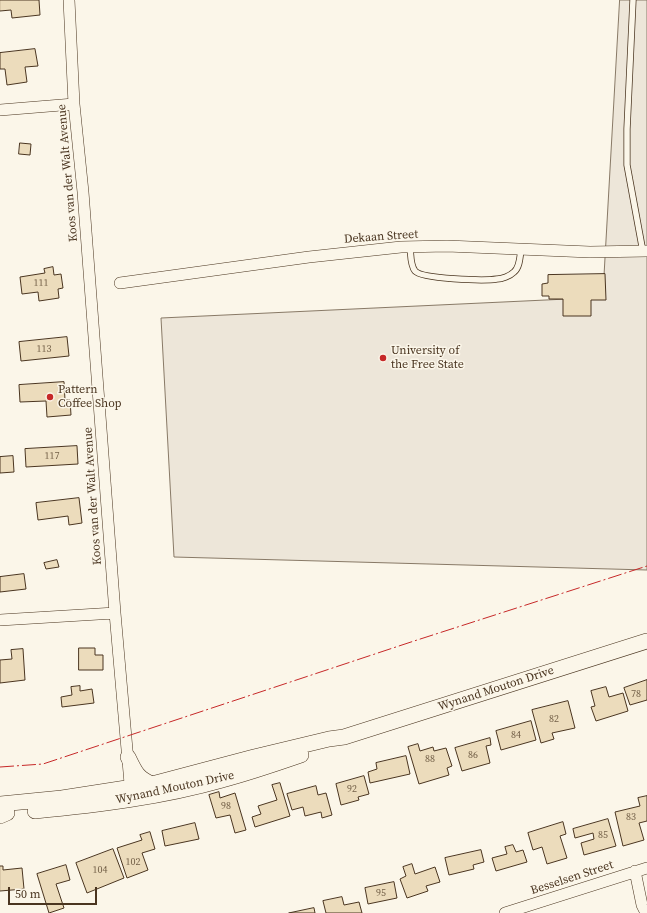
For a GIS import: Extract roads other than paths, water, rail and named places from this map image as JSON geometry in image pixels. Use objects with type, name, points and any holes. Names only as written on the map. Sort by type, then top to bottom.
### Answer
[{"type":"street","name":"Koos van der Walt Avenue","points":[[69,0],[74,104],[83,192],[115,613],[131,793]]},
{"type":"street","points":[[0,110],[74,104]]},
{"type":"street","name":"Dekaan Street","points":[[120,283],[316,256],[410,247],[521,248],[590,252],[645,252]]},
{"type":"street","points":[[0,620],[115,613]]},
{"type":"street","name":"Wynand Mouton Drive","points":[[2,812],[62,808],[215,775],[329,739],[344,737],[647,641]]},
{"type":"street","points":[[128,757],[138,776],[144,781],[152,784]]},
{"type":"street","name":"Wynand Mouton Drive","points":[[131,793],[152,784],[215,775]]},
{"type":"street","name":"Besselsen Street","points":[[505,913],[647,868]]},
{"type":"street","points":[[635,872],[642,905],[646,913]]},
{"type":"lane","points":[[632,0],[627,165],[645,252]]},
{"type":"lane","points":[[410,247],[412,266],[416,272],[423,275],[460,279],[498,279],[507,276],[514,272],[518,267],[521,248]]},
{"type":"place","name":"University of the Free State","points":[[383,358]]},
{"type":"place","name":"Pattern Coffee Shop","points":[[50,397]]}]
